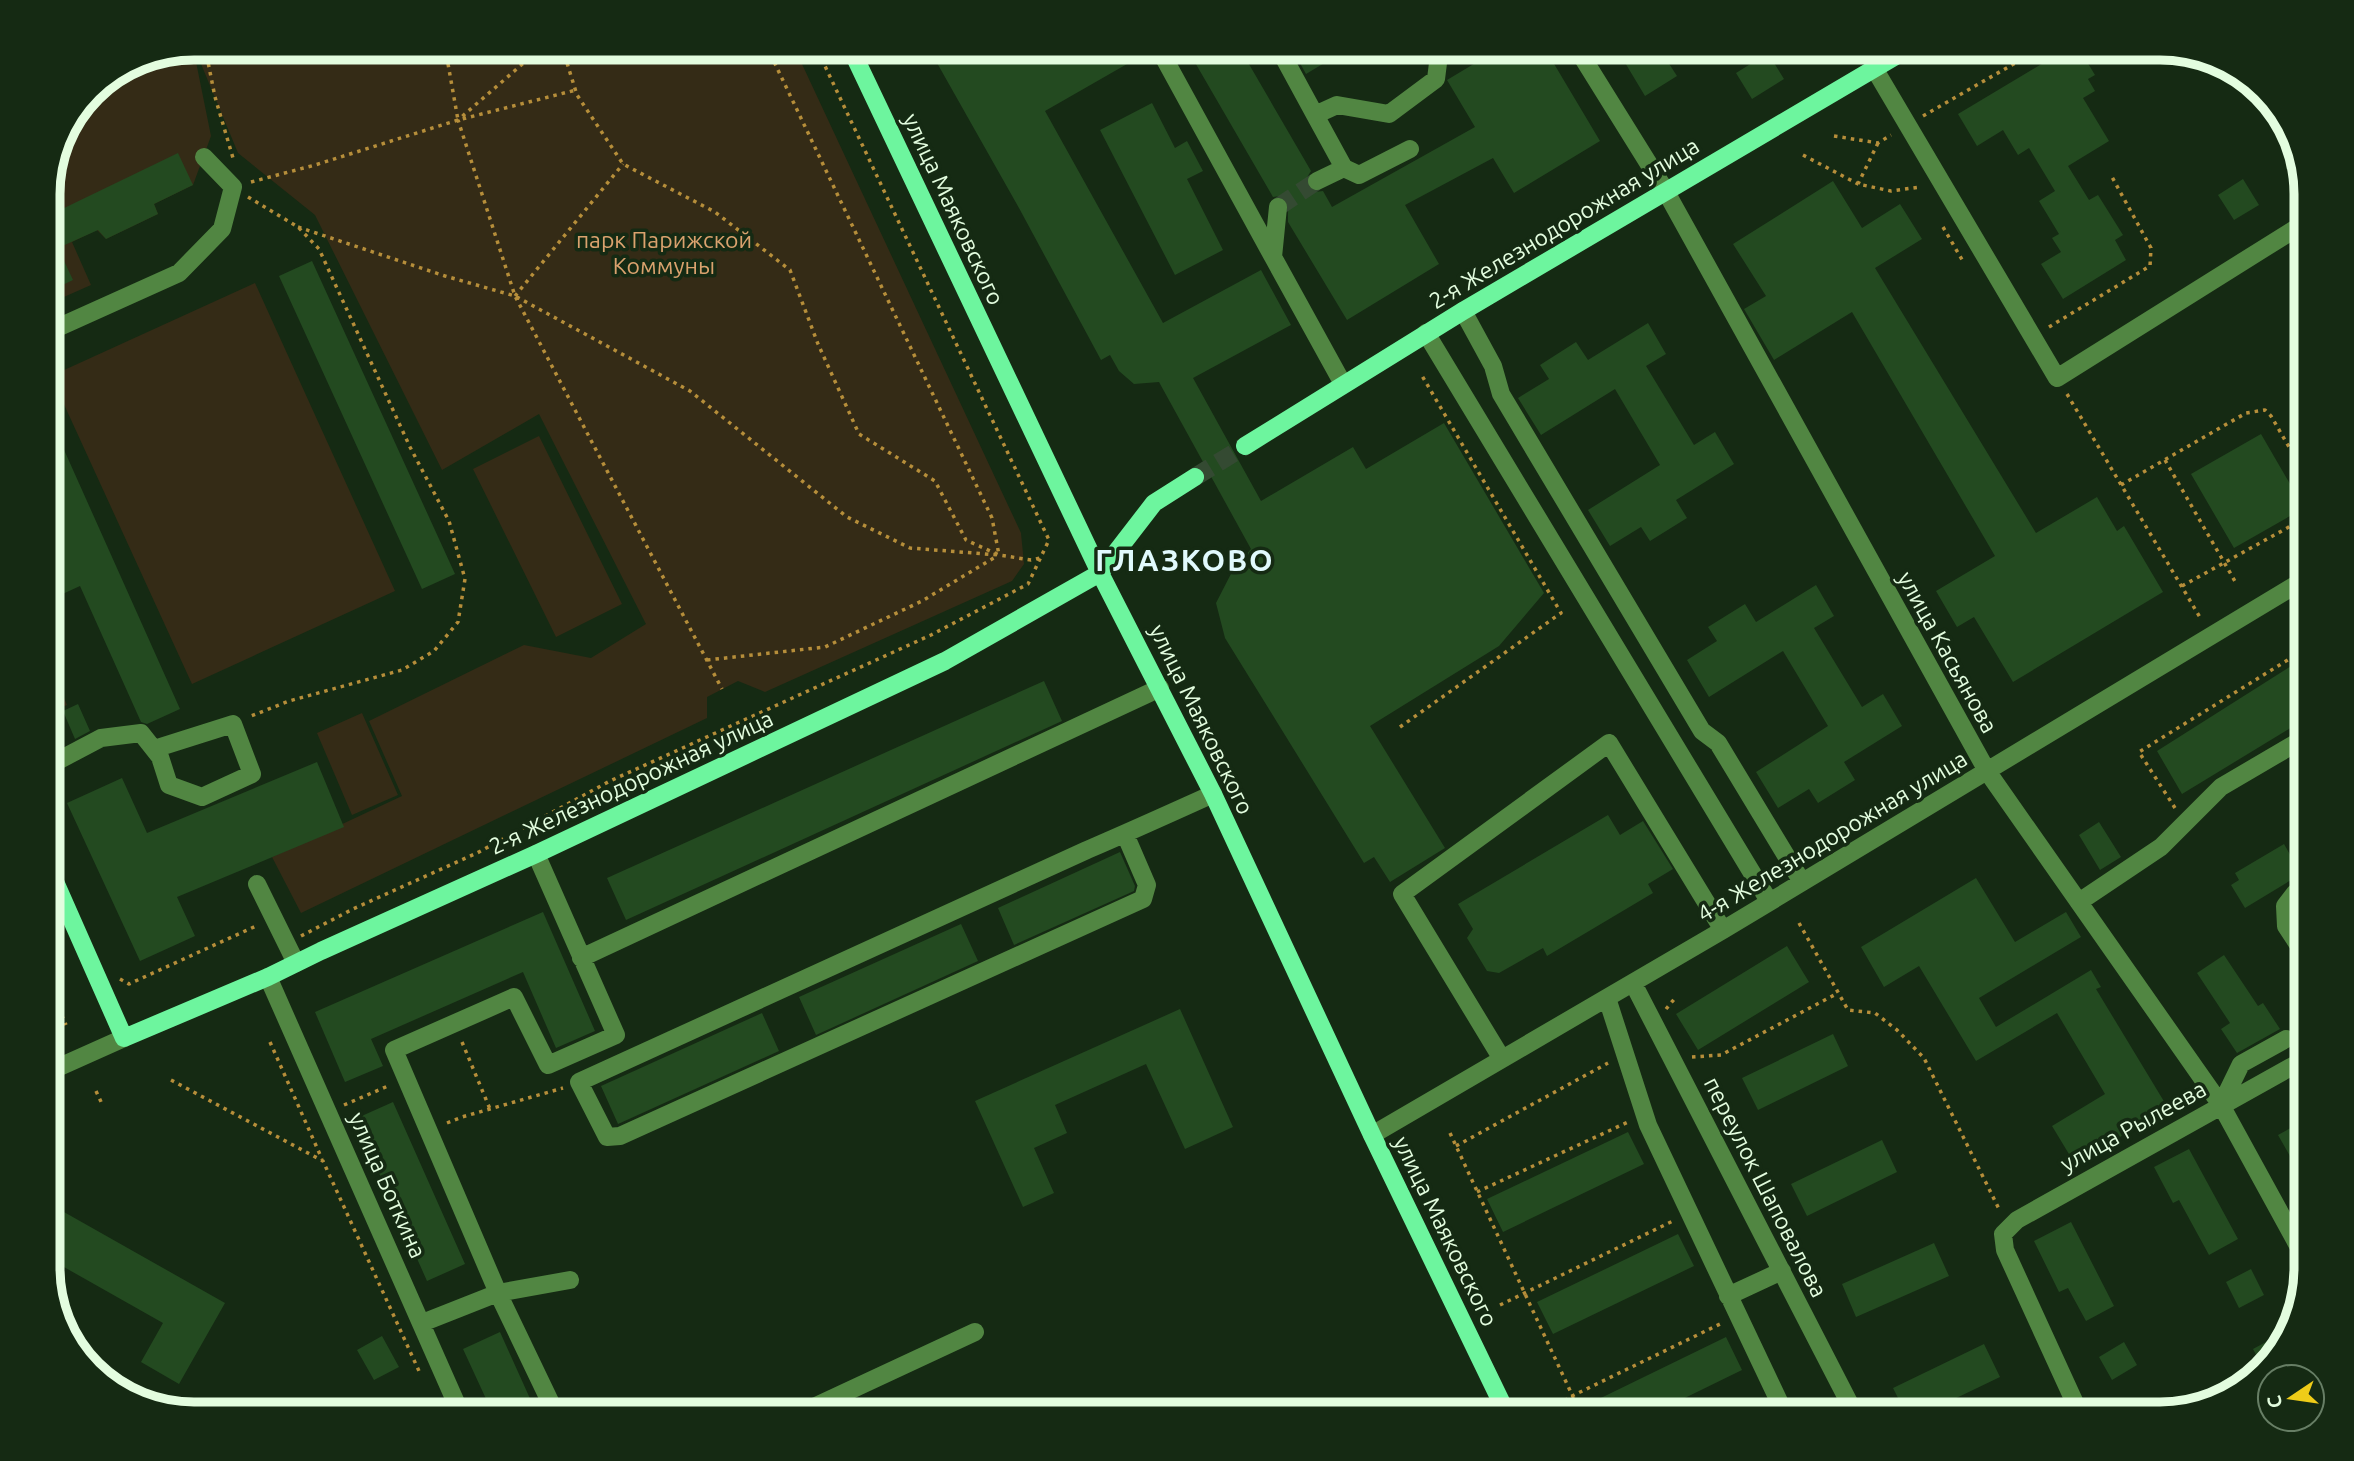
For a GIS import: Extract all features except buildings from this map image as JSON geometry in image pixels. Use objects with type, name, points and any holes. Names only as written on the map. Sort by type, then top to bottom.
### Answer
[{"type":"main road","name":"улица Маяковского","points":[[856,60],[1100,573],[1213,794],[1501,1402]]},
{"type":"main road","name":"2-я Железнодорожная улица","points":[[1245,446],[1426,333],[1888,60]]},
{"type":"main road","name":"2-я Железнодорожная улица","points":[[124,1038],[268,977],[537,854],[945,661],[1100,573],[1154,503],[1195,477]]},
{"type":"main road","points":[[60,893],[124,1038]]},
{"type":"street","points":[[1165,60],[1343,384]]},
{"type":"street","points":[[1285,60],[1344,168],[1359,175],[1410,149]]},
{"type":"street","points":[[1315,115],[1337,105],[1389,114],[1436,79],[1438,60]]},
{"type":"street","name":"улица Касьянова","points":[[1584,60],[1665,190],[1987,771],[2221,1105],[2294,1238]]},
{"type":"street","points":[[1874,68],[2057,378],[2294,230]]},
{"type":"street","points":[[60,327],[179,274],[222,229],[233,187],[204,157]]},
{"type":"street","points":[[1317,181],[1344,168]]},
{"type":"street","points":[[1273,257],[1278,207]]},
{"type":"street","points":[[1463,311],[1493,366],[1501,394],[1614,585],[1702,731],[1718,743],[1802,881]]},
{"type":"street","points":[[1426,333],[1769,901]]},
{"type":"street","name":"4-я Железнодорожная улица","points":[[1373,1135],[1723,930],[2294,585]]},
{"type":"street","points":[[581,958],[1160,688]]},
{"type":"street","points":[[60,760],[106,736],[141,733],[160,757],[169,785],[202,797],[252,774],[233,724],[154,749]]},
{"type":"street","points":[[1502,1059],[1402,894],[1609,743],[1723,930]]},
{"type":"street","points":[[2079,902],[2161,847],[2221,787],[2294,744]]},
{"type":"street","points":[[1125,834],[1147,885],[1143,899],[620,1136],[607,1137],[579,1082],[1213,794]]},
{"type":"street","points":[[537,854],[616,1035],[548,1065],[514,997],[394,1050],[498,1293],[550,1402]]},
{"type":"street","points":[[257,884],[296,964]]},
{"type":"street","points":[[2294,893],[2285,906],[2286,926],[2294,938]]},
{"type":"street","name":"улица Боткина","points":[[268,977],[456,1402]]},
{"type":"street","name":"переулок Шаповалова","points":[[1633,982],[1849,1402]]},
{"type":"street","points":[[1607,998],[1645,1114],[1779,1402]]},
{"type":"street","name":"2-я Железнодорожная улица","points":[[60,1067],[124,1038]]},
{"type":"street","points":[[2221,1105],[2241,1064],[2286,1040]]},
{"type":"street","name":"улица Рылеева","points":[[2008,1227],[2294,1065]]},
{"type":"street","points":[[2008,1227],[2003,1234],[2005,1251],[2074,1402]]},
{"type":"street","points":[[1728,1296],[1782,1271]]},
{"type":"street","points":[[422,1323],[498,1293],[570,1280]]},
{"type":"street","points":[[825,1402],[975,1332]]},
{"type":"path","points":[[208,60],[215,97],[236,168],[233,187]]},
{"type":"path","points":[[447,60],[458,120],[515,296],[722,689]]},
{"type":"path","points":[[458,120],[527,60]]},
{"type":"path","points":[[566,60],[576,90],[623,164],[715,212],[790,270],[818,344],[859,434],[936,481],[966,540],[999,555]]},
{"type":"path","points":[[774,60],[992,518],[999,555]]},
{"type":"path","points":[[286,944],[353,909],[477,853],[610,781],[931,635],[1028,584],[1049,540],[822,60]]},
{"type":"path","points":[[1858,184],[1878,143],[2020,60]]},
{"type":"path","points":[[233,187],[315,165],[458,120],[576,90]]},
{"type":"path","points":[[1834,136],[1878,143]]},
{"type":"path","points":[[1803,155],[1858,184],[1891,191],[1920,186],[1926,197]]},
{"type":"path","points":[[515,296],[623,164]]},
{"type":"path","points":[[2033,337],[2150,265],[2151,248],[2112,177]]},
{"type":"path","points":[[233,187],[298,227],[445,276],[515,296],[690,391],[847,517],[910,548],[1031,560],[1040,558]]},
{"type":"path","points":[[1938,219],[1964,263]]},
{"type":"path","points":[[233,724],[289,701],[402,670],[434,651],[458,621],[465,579],[449,521],[410,447],[319,249],[298,227]]},
{"type":"path","points":[[1400,727],[1561,613],[1421,374]]},
{"type":"path","points":[[2057,378],[2211,635]]},
{"type":"path","points":[[2121,485],[2246,413],[2265,410],[2294,457]]},
{"type":"path","points":[[2165,460],[2236,583]]},
{"type":"path","points":[[2182,586],[2294,524]]},
{"type":"path","points":[[707,660],[825,647],[922,601],[999,555]]},
{"type":"path","points":[[2185,823],[2139,752],[2294,655]]},
{"type":"path","points":[[118,979],[129,984],[152,975],[273,917]]},
{"type":"path","points":[[1799,923],[1848,1010],[1875,1013],[1897,1030],[1924,1058],[2008,1227]]},
{"type":"path","points":[[1672,1058],[1721,1055],[1838,993]]},
{"type":"path","points":[[60,1011],[66,1025]]},
{"type":"path","points":[[454,1024],[490,1109]]},
{"type":"path","points":[[270,1042],[420,1373]]},
{"type":"path","points":[[1456,1146],[1625,1054]]},
{"type":"path","points":[[329,1112],[406,1078]]},
{"type":"path","points":[[171,1080],[323,1161]]},
{"type":"path","points":[[429,1131],[462,1117],[579,1082]]},
{"type":"path","points":[[96,1091],[103,1107]]},
{"type":"path","points":[[1477,1192],[1645,1114]]},
{"type":"path","points":[[1450,1133],[1575,1402]]},
{"type":"path","points":[[1500,1305],[1689,1213]]},
{"type":"path","points":[[1563,1402],[1738,1316]]},
{"type":"green space","points":[[196,60],[211,136],[193,185],[154,204],[158,214],[106,239],[97,230],[72,242],[91,285],[60,299],[60,185],[64,159],[73,134],[99,99],[127,77],[168,62]]},
{"type":"green space","name":"парк Парижской Коммуны","points":[[199,60],[800,60],[1021,533],[1024,564],[1012,581],[765,692],[738,681],[707,697],[707,718],[301,913],[272,857],[402,796],[369,721],[524,645],[591,658],[646,624],[539,414],[442,470],[315,215],[238,153]]},
{"type":"green space","points":[[255,283],[395,591],[192,684],[60,396],[60,372]]},
{"type":"green space","points":[[539,436],[622,604],[556,637],[473,469]]},
{"type":"green space","points":[[60,688],[67,705],[60,708]]},
{"type":"green space","points":[[362,713],[398,795],[352,815],[317,733]]},
{"type":"tunnel","points":[[1278,207],[1317,181]]},
{"type":"tunnel","points":[[1195,477],[1245,446]]},
{"type":"district","name":"ГЛАЗКОВО","points":[[1185,560]]}]
